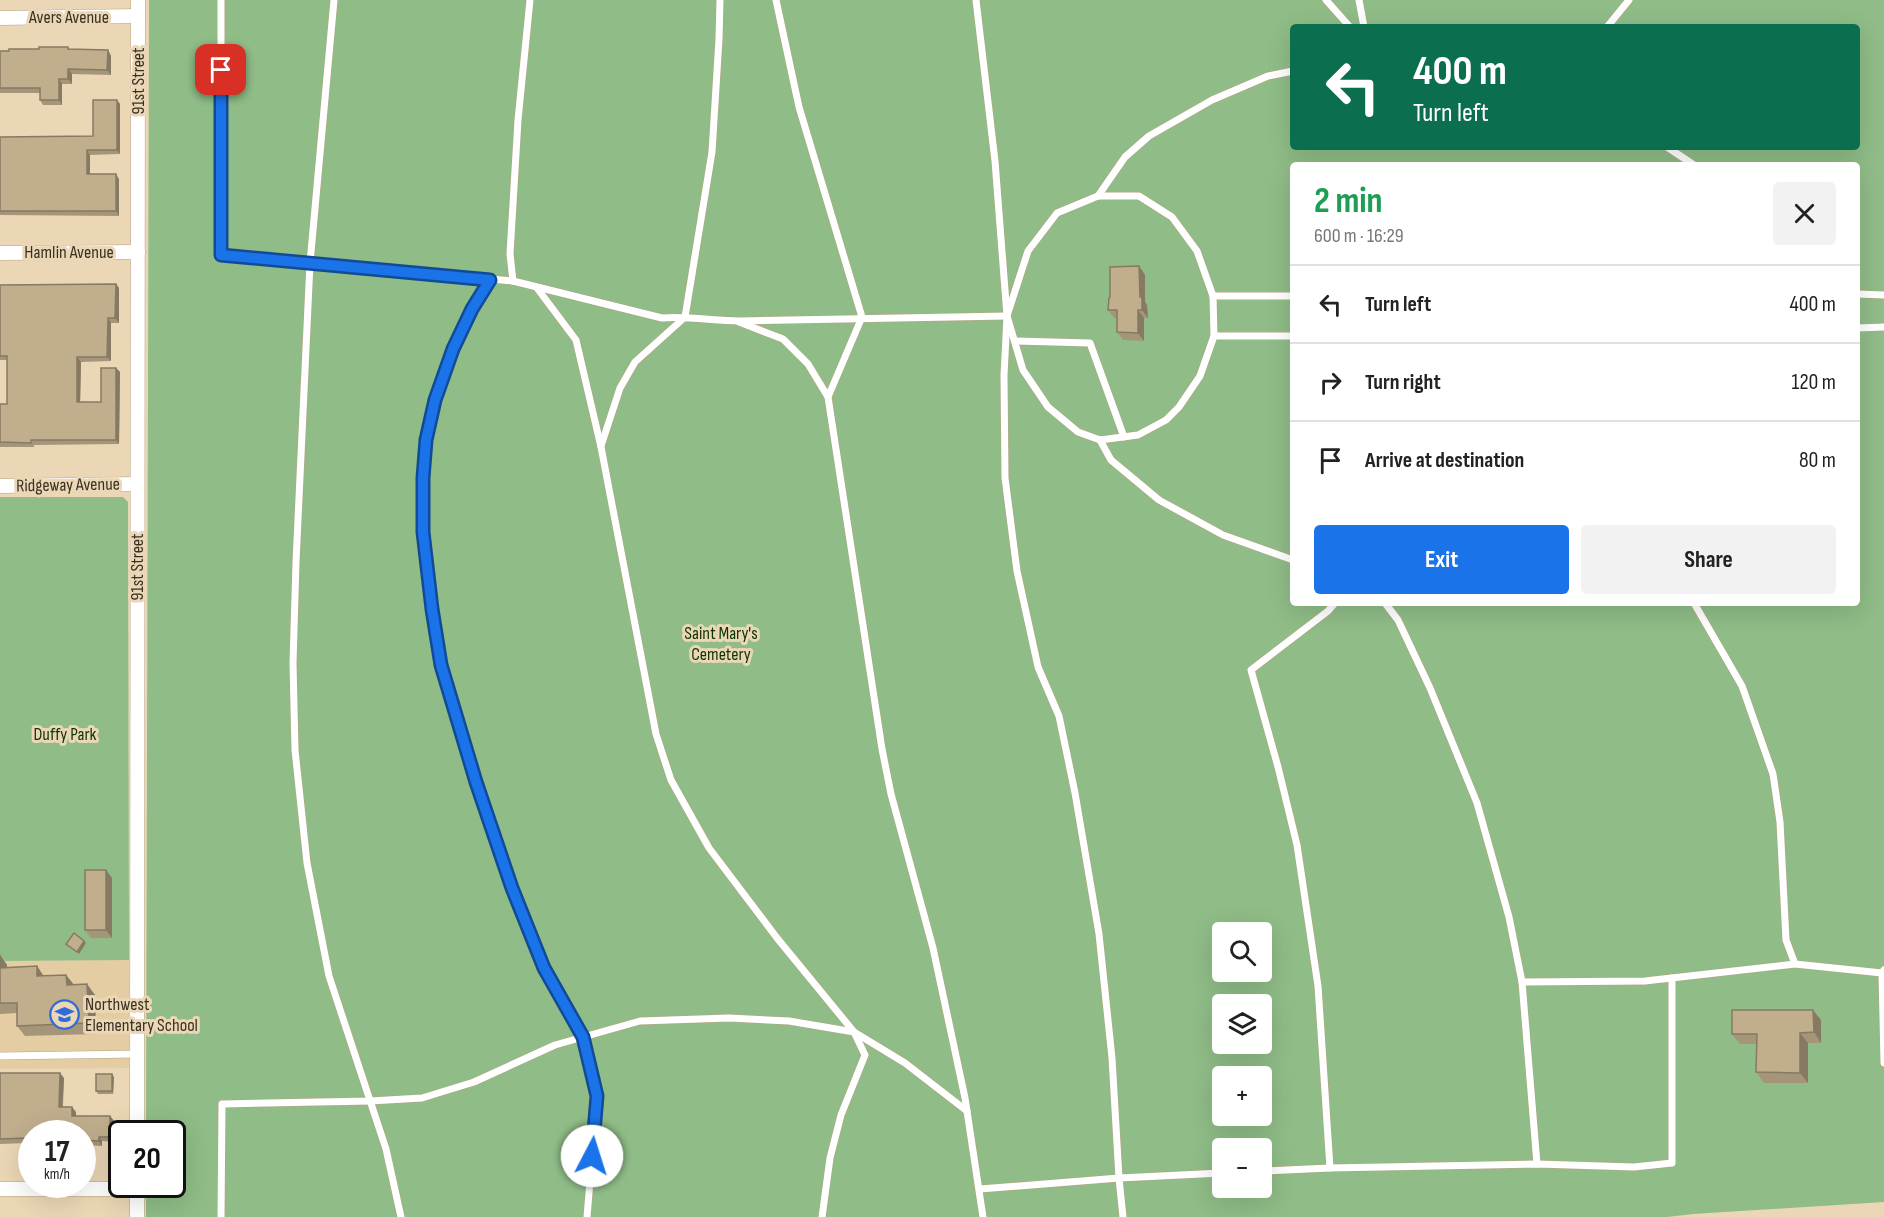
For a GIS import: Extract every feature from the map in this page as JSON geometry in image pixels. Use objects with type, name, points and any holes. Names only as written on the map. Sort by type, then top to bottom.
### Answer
[{"type":"street","name":"91st Street","points":[[137,1120],[138,0]]},
{"type":"street","name":"Avers Avenue","points":[[0,18],[138,16]]},
{"type":"street","name":"Hamlin Avenue","points":[[0,253],[138,252]]},
{"type":"street","name":"Ridgeway Avenue","points":[[0,486],[136,484]]},
{"type":"street","points":[[0,1189],[108,1187]]},
{"type":"street","points":[[137,1198],[137,1217]]},
{"type":"lane","points":[[221,0],[221,255],[513,281],[662,318],[685,317],[737,321],[1007,316]]},
{"type":"lane","points":[[334,0],[310,263],[296,562],[293,663],[295,750],[307,863],[328,976],[386,1149],[401,1217]]},
{"type":"lane","points":[[513,281],[510,254],[518,120],[530,0]]},
{"type":"lane","points":[[601,447],[620,388],[635,362],[685,317],[712,152],[720,0]]},
{"type":"lane","points":[[776,0],[799,107],[862,317],[828,397]]},
{"type":"lane","points":[[976,0],[995,161],[1007,316],[1004,375],[1005,478],[1017,571],[1038,666],[1059,716],[1075,793],[1099,934],[1112,1058],[1123,1217]]},
{"type":"lane","points":[[1326,0],[1347,24]]},
{"type":"lane","points":[[1359,0],[1363,24]]},
{"type":"lane","points":[[1609,24],[1629,0]]},
{"type":"lane","points":[[1098,196],[1125,157],[1149,136],[1212,100],[1268,76],[1290,72]]},
{"type":"lane","points":[[1672,150],[1690,162]]},
{"type":"lane","points":[[1098,196],[1139,196],[1172,217],[1197,251],[1213,296],[1214,336],[1200,376],[1179,407],[1166,420],[1138,435],[1100,440],[1078,432],[1048,408],[1023,370],[1007,316],[1028,251],[1057,213],[1098,196]]},
{"type":"lane","points":[[490,280],[472,309],[453,349],[435,400],[426,440],[423,532],[441,665],[476,782],[512,888],[544,968],[583,1037],[597,1096],[587,1217]]},
{"type":"lane","points":[[537,288],[576,340],[601,447],[656,734],[671,780],[709,848],[777,938],[854,1032],[865,1055],[838,1125],[830,1158],[822,1217]]},
{"type":"lane","points":[[1860,294],[1884,296]]},
{"type":"lane","points":[[1213,296],[1290,296]]},
{"type":"lane","points":[[737,321],[783,339],[808,364],[828,397],[882,748],[891,794],[933,948],[967,1111],[983,1217]]},
{"type":"lane","points":[[1860,328],[1884,327]]},
{"type":"lane","points":[[1214,336],[1290,336]]},
{"type":"lane","points":[[1016,341],[1090,343],[1124,437]]},
{"type":"lane","points":[[1100,440],[1111,460],[1159,500],[1223,535],[1290,559]]},
{"type":"lane","points":[[1330,1168],[1318,986],[1297,845],[1251,670],[1332,606]]},
{"type":"lane","points":[[1387,606],[1398,620],[1430,688],[1477,803],[1509,917],[1522,982],[1538,1164]]},
{"type":"lane","points":[[1696,606],[1742,686],[1773,774],[1780,822],[1786,940],[1795,964]]},
{"type":"lane","points":[[1522,982],[1645,981],[1795,964],[1883,972],[1884,1063]]},
{"type":"lane","points":[[1272,1171],[1538,1164],[1634,1167],[1672,1163],[1672,978]]},
{"type":"lane","points":[[221,1217],[222,1104],[422,1098],[474,1082],[555,1046],[640,1021],[729,1018],[789,1021],[854,1032],[905,1063],[967,1111]]},
{"type":"lane","points":[[0,1056],[137,1054]]},
{"type":"lane","points":[[980,1189],[1212,1173]]},
{"type":"shaded area","name":"Northwest Elementary School","points":[[129,960],[129,1068],[0,1069],[0,961]]},
{"type":"green space","name":"Saint Mary's Cemetery","points":[[149,0],[1884,0],[1884,1202],[1667,1217],[146,1217],[146,1198],[186,1198],[186,1120],[146,1120]]},
{"type":"green space","name":"Duffy Park","points":[[0,497],[123,497],[128,502],[129,960],[0,961]]},
{"type":"building","points":[[39,47],[108,50],[107,70],[68,69],[68,79],[59,79],[59,100],[40,100],[40,88],[0,88],[0,51],[39,49]]},
{"type":"building","points":[[93,100],[117,100],[117,150],[87,150],[87,174],[116,174],[116,211],[0,211],[0,137],[93,136]]},
{"type":"building","points":[[1139,266],[1142,310],[1138,310],[1138,333],[1117,332],[1117,310],[1108,310],[1110,267]]},
{"type":"building","points":[[116,284],[115,318],[108,318],[107,357],[77,357],[77,402],[101,402],[101,368],[116,368],[116,440],[0,442],[0,404],[7,404],[7,356],[0,356],[0,285]]},
{"type":"building","points":[[85,870],[106,870],[106,930],[85,930]]},
{"type":"building","points":[[74,933],[84,941],[77,952],[66,944]]},
{"type":"building","points":[[37,966],[37,976],[66,975],[67,985],[87,984],[89,1023],[17,1026],[17,1003],[0,1003],[0,968]]},
{"type":"building","points":[[1732,1010],[1813,1010],[1814,1032],[1800,1033],[1800,1073],[1756,1072],[1757,1034],[1732,1034]]},
{"type":"building","points":[[0,1073],[60,1073],[59,1107],[72,1107],[72,1116],[110,1116],[108,1137],[99,1137],[99,1141],[96,1141],[96,1120],[18,1120],[18,1138],[0,1139]]},
{"type":"building","points":[[96,1074],[112,1074],[112,1091],[96,1091]]},
{"type":"place","name":"Northwest Elementary School","points":[[64,1014]]},
{"type":"route","points":[[221,70],[221,255],[490,280],[472,309],[453,349],[435,400],[426,440],[423,532],[441,665],[476,782],[512,888],[544,968],[583,1037],[597,1096],[592,1156]]}]
